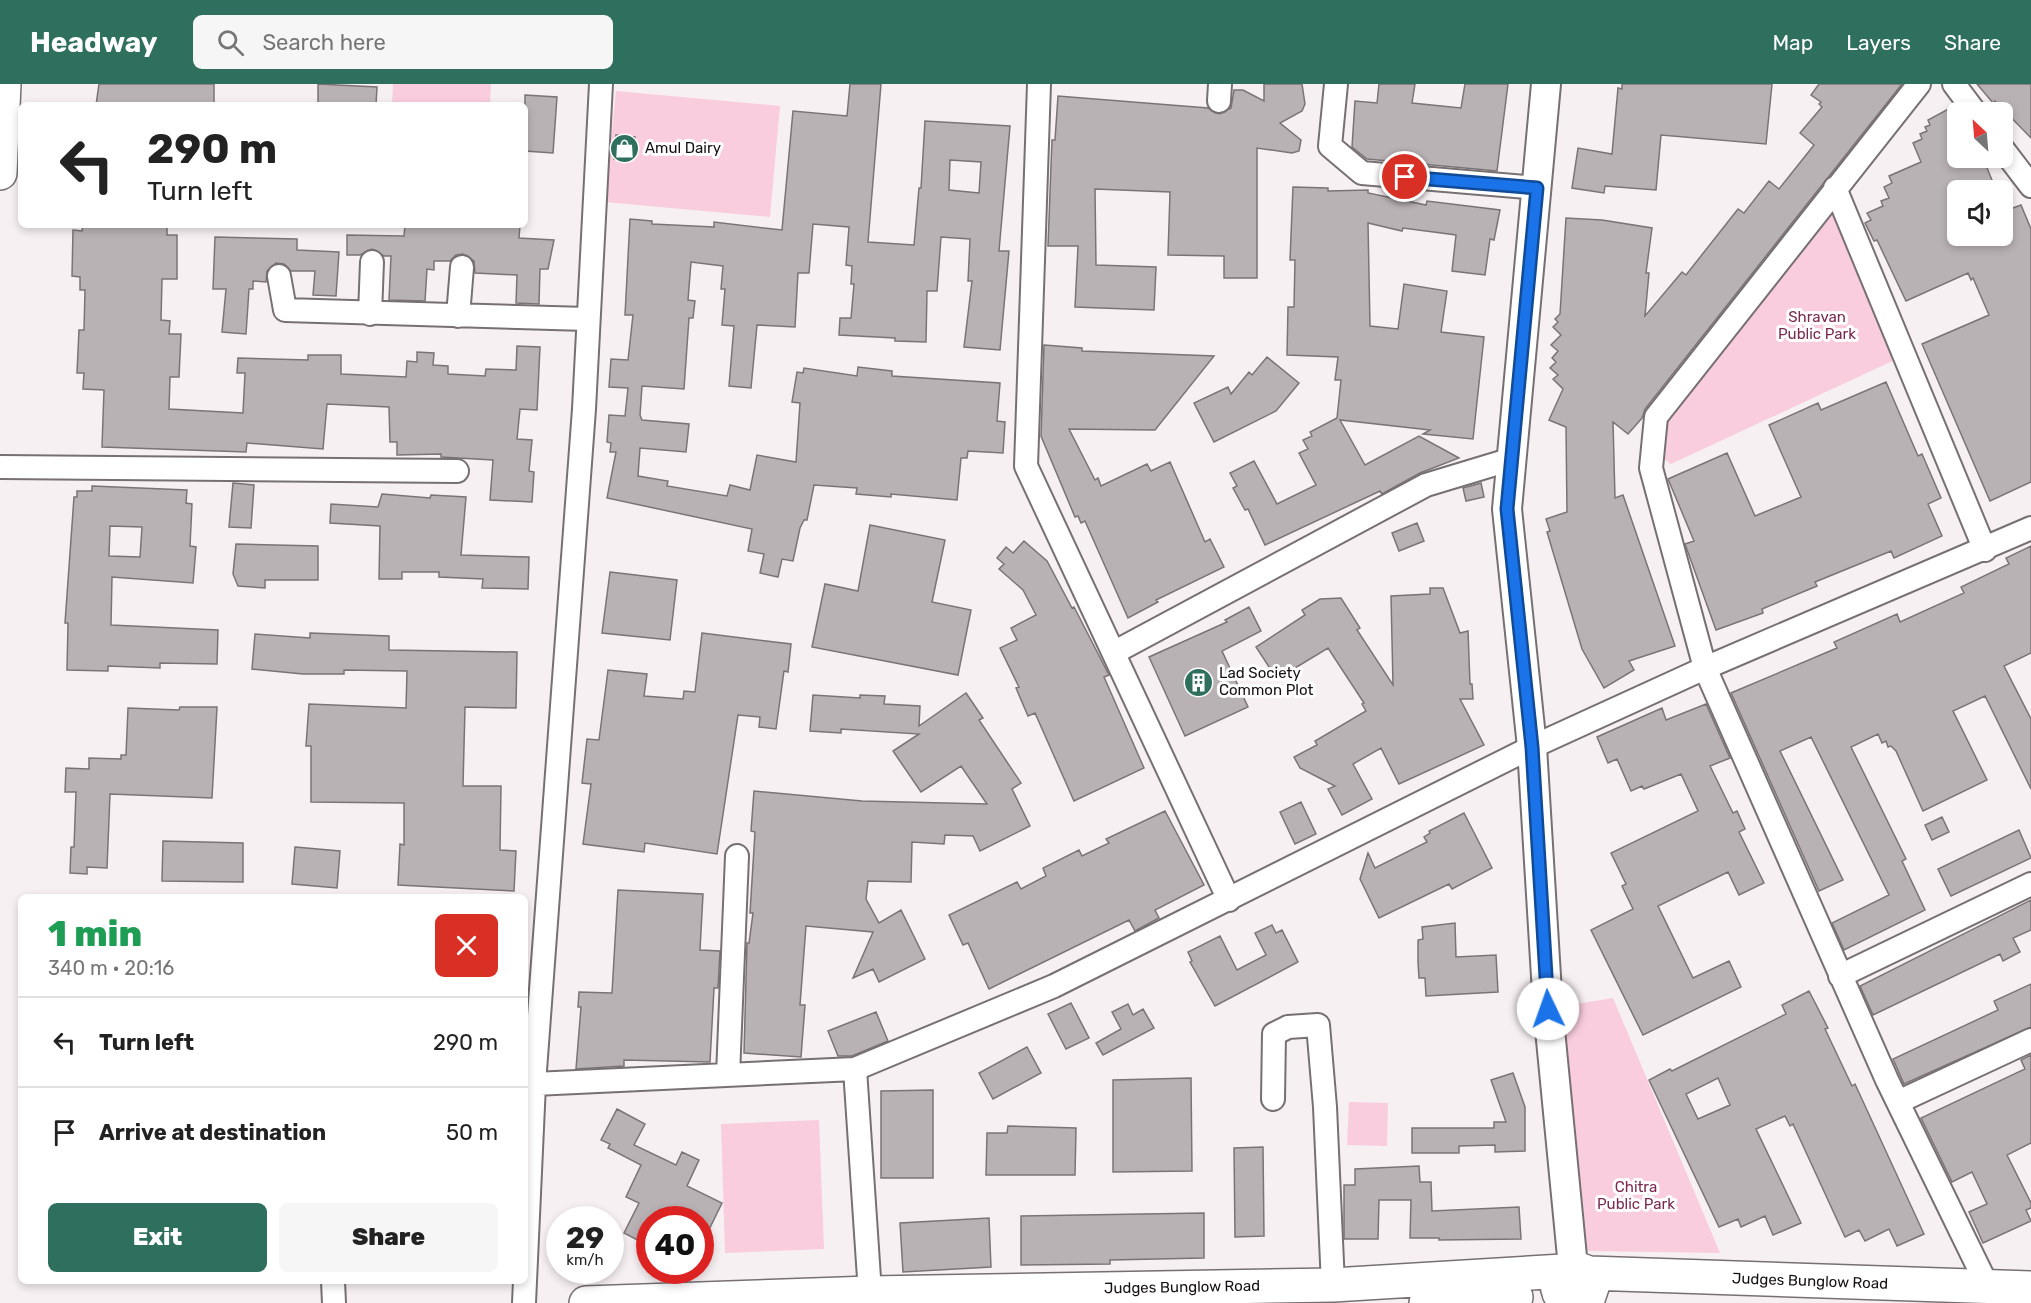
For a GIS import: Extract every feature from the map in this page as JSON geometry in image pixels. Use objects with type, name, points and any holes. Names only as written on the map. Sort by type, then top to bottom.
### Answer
[{"type":"main road","points":[[0,173],[4,84]]},
{"type":"main road","name":"Judges Bunglow Road","points":[[586,1303],[871,1298],[1333,1285],[1565,1290],[2031,1288]]},
{"type":"main road","name":"Judges Bunglow Road","points":[[1426,1303],[1565,1290],[1809,1303]]},
{"type":"street","points":[[528,1215],[534,1084],[584,409],[601,84]]},
{"type":"street","points":[[1039,84],[1026,466],[1115,652],[1229,900]]},
{"type":"street","points":[[1336,84],[1330,146],[1362,173],[1537,188]]},
{"type":"street","points":[[1546,84],[1507,509],[1532,747],[1565,1290]]},
{"type":"street","points":[[1919,84],[1656,417],[1651,468],[1705,668],[1840,976],[1988,1287]]},
{"type":"street","points":[[1954,84],[1968,102]]},
{"type":"street","points":[[2013,162],[2031,186]]},
{"type":"street","points":[[1835,188],[1985,550]]},
{"type":"street","points":[[370,314],[372,262]]},
{"type":"street","points":[[458,316],[462,267]]},
{"type":"street","points":[[279,276],[285,310],[587,319]]},
{"type":"street","points":[[1115,652],[1426,485],[1512,459]]},
{"type":"street","points":[[0,467],[457,471]]},
{"type":"street","points":[[534,1084],[855,1069],[1054,986],[1532,747],[1705,668],[1985,550],[2031,528]]},
{"type":"street","points":[[729,1075],[736,856]]},
{"type":"street","points":[[1840,976],[2031,884]]},
{"type":"street","points":[[1273,1099],[1274,1034],[1288,1027],[1318,1025],[1325,1107],[1333,1285]]},
{"type":"street","points":[[1898,1102],[2031,1040]]},
{"type":"street","points":[[855,1069],[871,1298]]},
{"type":"street","points":[[333,1284],[334,1303]]},
{"type":"street","points":[[524,1303],[525,1284]]},
{"type":"green space","points":[[393,84],[491,84],[490,102],[392,102]]},
{"type":"green space","points":[[616,91],[780,106],[770,217],[605,202]]},
{"type":"green space","name":"Shravan Public Park","points":[[1834,201],[1899,358],[1671,464],[1659,455],[1662,419]]},
{"type":"green space","name":"Chitra Public Park","points":[[1613,998],[1720,1253],[1587,1251],[1558,1007]]},
{"type":"green space","points":[[1349,1102],[1388,1103],[1387,1146],[1347,1145]]},
{"type":"green space","points":[[819,1120],[824,1249],[725,1253],[721,1124]]},
{"type":"building","points":[[99,84],[214,84],[214,102],[96,102]]},
{"type":"building","points":[[318,84],[377,87],[376,102],[318,102]]},
{"type":"building","points":[[850,84],[881,84],[868,242],[914,245],[919,188],[921,188],[925,121],[1010,126],[999,251],[1009,251],[1000,350],[964,347],[972,281],[968,281],[970,239],[941,237],[937,291],[927,291],[926,342],[839,335],[840,318],[851,318],[854,284],[851,284],[852,266],[846,265],[849,227],[813,224],[809,273],[798,273],[795,327],[757,325],[751,388],[729,386],[734,326],[722,325],[725,289],[721,289],[723,266],[691,262],[688,300],[695,301],[693,318],[689,318],[684,389],[642,386],[640,415],[642,420],[689,424],[686,452],[640,448],[638,476],[668,481],[667,486],[727,496],[730,485],[750,490],[757,455],[796,462],[800,403],[792,402],[797,372],[803,373],[804,368],[857,376],[858,367],[892,371],[892,376],[1000,383],[997,421],[1005,422],[1003,453],[968,451],[967,458],[961,458],[957,500],[891,494],[891,497],[856,494],[857,488],[814,485],[807,520],[804,520],[800,528],[793,561],[782,559],[778,577],[760,573],[764,554],[748,551],[752,529],[607,498],[616,452],[610,452],[611,443],[607,442],[609,415],[625,416],[628,388],[609,387],[611,359],[628,360],[633,315],[625,315],[630,219],[652,221],[652,224],[714,227],[714,222],[782,230],[793,111],[847,116]],"holes":[[[950,160],[981,162],[979,193],[949,190]]]},
{"type":"building","points":[[1264,84],[1302,84],[1305,104],[1302,111],[1280,123],[1301,140],[1299,151],[1292,153],[1257,148],[1257,278],[1224,278],[1224,256],[1168,255],[1170,192],[1095,189],[1096,265],[1156,267],[1154,310],[1075,307],[1078,246],[1048,246],[1052,140],[1055,140],[1058,96],[1208,108],[1219,114],[1231,108],[1234,90],[1243,90],[1264,101]]},
{"type":"building","points":[[1379,84],[1415,84],[1412,103],[1461,108],[1465,84],[1508,84],[1497,171],[1367,159],[1352,147],[1355,101],[1377,103]]},
{"type":"building","points":[[1622,84],[1772,84],[1766,144],[1661,135],[1656,190],[1605,186],[1604,193],[1572,188],[1578,148],[1612,154],[1618,88],[1622,89]]},
{"type":"building","points":[[1819,84],[1902,84],[1645,409],[1642,418],[1628,434],[1613,422],[1615,498],[1623,495],[1675,646],[1629,661],[1634,670],[1604,688],[1582,649],[1547,532],[1550,531],[1546,519],[1567,512],[1566,427],[1549,420],[1563,389],[1553,379],[1558,375],[1550,368],[1556,362],[1552,358],[1558,351],[1551,345],[1561,335],[1553,327],[1558,322],[1555,319],[1560,314],[1566,218],[1602,220],[1652,228],[1646,273],[1649,273],[1645,316],[1682,272],[1686,275],[1738,209],[1744,213],[1769,181],[1779,189],[1814,145],[1800,133],[1822,107],[1819,104],[1821,102],[1811,95]]},
{"type":"building","points":[[1977,84],[2031,84],[2031,138],[2013,120],[2013,102],[1992,102]]},
{"type":"building","points":[[525,95],[557,97],[553,153],[528,151],[528,102],[525,102]]},
{"type":"building","points":[[1947,110],[1947,168],[1987,168],[1992,180],[1947,180],[1947,246],[2013,246],[2013,208],[2021,205],[2031,229],[2031,482],[1990,501],[1922,344],[1989,315],[1973,278],[1971,280],[1968,273],[1906,301],[1877,240],[1874,241],[1865,223],[1871,220],[1867,213],[1883,206],[1881,201],[1889,198],[1884,187],[1892,183],[1889,176],[1921,162],[1913,143],[1922,139],[1920,134],[1927,131],[1925,127],[1930,125],[1928,120]]},
{"type":"building","name":"Amul Dairy","points":[[616,135],[635,137],[632,160],[614,159]]},
{"type":"building","points":[[1293,187],[1328,188],[1328,191],[1368,190],[1368,193],[1426,205],[1427,201],[1500,210],[1494,240],[1490,239],[1485,275],[1452,271],[1456,235],[1403,228],[1402,231],[1368,223],[1370,326],[1398,329],[1404,284],[1447,291],[1441,332],[1484,337],[1473,439],[1423,434],[1430,430],[1340,420],[1365,465],[1419,436],[1459,458],[1420,473],[1382,494],[1380,491],[1265,545],[1248,509],[1245,510],[1233,488],[1237,486],[1230,473],[1254,461],[1277,504],[1316,485],[1299,453],[1308,449],[1303,440],[1312,436],[1310,432],[1337,418],[1341,380],[1335,380],[1338,357],[1287,355],[1288,307],[1294,307],[1295,260],[1290,260]]},
{"type":"building","points":[[82,228],[167,228],[167,235],[177,235],[177,279],[162,279],[161,320],[170,321],[169,334],[181,334],[179,377],[170,377],[169,409],[243,413],[245,373],[237,373],[238,358],[308,360],[308,355],[341,355],[341,374],[406,377],[407,361],[417,362],[417,352],[434,353],[433,365],[448,366],[448,374],[485,376],[486,369],[516,370],[517,346],[540,347],[537,410],[520,409],[517,439],[532,440],[529,471],[534,472],[532,502],[490,500],[493,460],[441,457],[441,454],[397,455],[397,442],[390,442],[389,407],[327,404],[323,449],[247,443],[246,452],[102,447],[104,390],[83,389],[84,373],[77,373],[79,330],[84,330],[85,290],[80,290],[80,277],[72,276],[73,230],[82,231]]},
{"type":"building","points":[[405,228],[520,228],[519,238],[554,240],[548,269],[540,269],[539,304],[516,303],[517,275],[475,273],[474,261],[463,254],[456,255],[450,261],[434,261],[434,270],[427,269],[425,301],[389,300],[391,256],[384,256],[372,249],[360,255],[347,255],[347,235],[404,236]]},
{"type":"building","points":[[215,237],[297,239],[297,250],[339,252],[336,296],[313,295],[315,271],[291,271],[284,264],[276,263],[267,271],[266,282],[253,281],[253,289],[249,289],[246,334],[222,332],[226,289],[213,289]]},
{"type":"building","points":[[1044,345],[1082,348],[1082,351],[1214,356],[1155,430],[1069,429],[1095,480],[1098,478],[1101,486],[1147,464],[1151,471],[1170,462],[1205,542],[1210,539],[1224,567],[1156,600],[1158,602],[1128,618],[1085,521],[1081,523],[1078,516],[1075,517],[1041,436]]},
{"type":"building","points":[[1267,357],[1299,383],[1276,411],[1214,442],[1194,403],[1228,387],[1231,394],[1249,372],[1252,375]]},
{"type":"building","points":[[1886,382],[1918,456],[1922,454],[1941,498],[1928,504],[1942,536],[1894,558],[1891,551],[1815,582],[1817,586],[1762,609],[1763,613],[1716,630],[1685,544],[1694,541],[1668,479],[1727,453],[1755,516],[1801,497],[1769,425],[1818,403],[1821,410]]},
{"type":"building","points":[[233,483],[254,485],[251,528],[229,527]]},
{"type":"building","points":[[1481,483],[1484,497],[1466,501],[1463,488]]},
{"type":"building","points":[[92,486],[187,490],[186,503],[192,504],[190,546],[196,547],[193,583],[112,577],[111,625],[218,630],[217,664],[160,663],[160,668],[108,666],[108,671],[67,670],[68,623],[65,623],[74,497],[77,497],[77,491],[92,491]],"holes":[[[110,526],[142,527],[140,557],[109,556]]]},
{"type":"building","points":[[382,494],[430,498],[431,495],[466,497],[461,555],[529,557],[528,589],[482,588],[483,579],[439,577],[439,572],[402,572],[402,579],[379,579],[380,526],[330,523],[331,504],[378,507]]},
{"type":"building","points":[[1417,523],[1424,541],[1399,551],[1392,533]]},
{"type":"building","points":[[870,525],[945,540],[932,602],[971,610],[958,675],[812,647],[825,584],[858,591]]},
{"type":"building","points":[[1024,541],[1047,561],[1072,608],[1074,607],[1109,675],[1104,677],[1144,768],[1074,801],[1035,713],[1028,716],[1016,688],[1019,687],[1000,648],[1017,640],[1011,628],[1036,615],[1023,590],[999,569],[1004,564],[997,558],[1006,547],[1013,553]]},
{"type":"building","points":[[236,544],[318,546],[318,580],[265,580],[265,588],[238,586],[233,574]]},
{"type":"building","points":[[2031,546],[2031,653],[2004,666],[2031,719],[2031,789],[1985,696],[1953,711],[1987,780],[1923,811],[1896,751],[1891,746],[1888,747],[1886,741],[1882,743],[1878,734],[1851,747],[1906,859],[1902,861],[1925,910],[1844,950],[1832,923],[1889,895],[1811,737],[1780,751],[1843,880],[1819,891],[1731,693],[1837,648],[1834,642],[1897,614],[1900,622],[1964,593],[1961,587],[2009,564],[2006,558]]},
{"type":"building","points":[[610,572],[677,580],[670,640],[602,633]]},
{"type":"building","points":[[1430,588],[1443,588],[1460,633],[1468,631],[1470,684],[1472,684],[1473,699],[1460,699],[1484,745],[1399,784],[1381,748],[1353,764],[1372,799],[1342,815],[1328,789],[1335,786],[1300,768],[1294,757],[1317,745],[1315,741],[1366,711],[1362,704],[1364,703],[1328,648],[1277,679],[1256,647],[1305,615],[1302,610],[1320,599],[1341,598],[1360,628],[1357,630],[1393,685],[1391,596],[1430,594]]},
{"type":"building","name":"Lad Society Common Plot","points":[[1249,607],[1261,631],[1222,651],[1248,707],[1185,736],[1149,657],[1227,622],[1225,620]]},
{"type":"building","points":[[310,633],[389,636],[389,650],[517,652],[516,708],[465,707],[463,786],[501,786],[500,850],[516,851],[514,891],[398,885],[400,844],[404,845],[404,803],[311,802],[311,746],[306,746],[309,704],[406,708],[407,671],[344,670],[344,674],[303,674],[252,669],[255,634],[310,638]]},
{"type":"building","points":[[702,633],[791,644],[788,672],[784,671],[776,729],[759,727],[760,717],[738,715],[717,854],[645,843],[644,852],[583,844],[591,784],[582,783],[587,739],[599,740],[608,670],[647,674],[644,696],[683,699],[684,691],[695,692]]},
{"type":"building","points":[[966,693],[983,718],[979,720],[1021,783],[1012,789],[1030,826],[980,851],[973,836],[945,835],[944,844],[912,842],[911,882],[868,881],[866,899],[879,923],[901,910],[925,959],[879,982],[873,969],[853,978],[873,932],[806,926],[800,1005],[805,1005],[801,1057],[744,1053],[747,943],[749,943],[753,913],[750,913],[755,832],[751,831],[754,791],[862,801],[987,804],[961,766],[921,792],[893,751],[919,734],[841,729],[841,733],[810,731],[813,695],[860,698],[860,695],[885,696],[884,704],[920,706],[919,726]]},
{"type":"building","points":[[1706,704],[1730,758],[1710,766],[1733,813],[1737,811],[1745,829],[1739,832],[1764,883],[1739,895],[1728,872],[1658,906],[1693,978],[1729,961],[1741,987],[1643,1035],[1591,930],[1633,909],[1622,886],[1626,884],[1611,853],[1698,811],[1681,774],[1644,789],[1642,786],[1631,791],[1617,759],[1608,763],[1597,737],[1662,708],[1666,720]]},
{"type":"building","points":[[180,707],[217,707],[212,798],[110,794],[107,868],[87,867],[87,874],[70,873],[71,847],[74,847],[76,792],[65,792],[66,768],[89,769],[89,758],[121,759],[121,755],[126,755],[128,708],[179,710]]},
{"type":"building","points":[[1301,802],[1316,834],[1295,844],[1280,812]]},
{"type":"building","points":[[1165,811],[1204,885],[1155,910],[1159,918],[1135,931],[1129,920],[989,989],[968,943],[963,945],[949,915],[1017,882],[1021,889],[1046,876],[1043,868],[1079,850],[1082,856],[1109,843],[1106,839]]},
{"type":"building","points":[[1464,813],[1492,868],[1452,889],[1449,884],[1379,918],[1360,879],[1368,853],[1375,868],[1427,842],[1424,837],[1430,833],[1429,831]]},
{"type":"building","points":[[1942,817],[1949,832],[1932,840],[1925,825]]},
{"type":"building","points":[[2019,830],[2031,858],[1951,896],[1938,869]]},
{"type":"building","points":[[163,841],[243,843],[243,882],[162,881]]},
{"type":"building","points":[[295,847],[340,851],[337,888],[292,884]]},
{"type":"building","points":[[618,890],[703,894],[700,950],[720,951],[718,988],[714,988],[710,1062],[624,1060],[624,1066],[576,1069],[581,1007],[578,1007],[579,992],[612,993]]},
{"type":"building","points":[[2031,900],[2031,930],[2013,938],[2020,952],[2003,961],[2000,954],[1873,1015],[1860,986]]},
{"type":"building","points":[[1455,923],[1456,957],[1496,955],[1498,992],[1426,996],[1425,978],[1419,978],[1418,962],[1418,940],[1423,939],[1422,927]]},
{"type":"building","points":[[1272,925],[1276,933],[1282,930],[1298,962],[1215,1006],[1190,962],[1192,961],[1188,952],[1220,936],[1237,970],[1266,955],[1255,933]]},
{"type":"building","points":[[2031,984],[2031,1027],[1904,1084],[1893,1059],[1998,1010],[1994,1001]]},
{"type":"building","points":[[1809,991],[1924,1234],[1897,1246],[1889,1229],[1865,1241],[1859,1230],[1845,1237],[1793,1124],[1790,1126],[1785,1116],[1756,1129],[1801,1223],[1773,1235],[1765,1216],[1741,1227],[1738,1219],[1719,1227],[1649,1080],[1670,1069],[1672,1071],[1786,1014],[1782,1005]],"holes":[[[1718,1078],[1730,1105],[1698,1119],[1686,1094]]]},
{"type":"building","points":[[1071,1003],[1089,1038],[1066,1049],[1048,1014]]},
{"type":"building","points":[[1128,1004],[1133,1015],[1143,1009],[1154,1028],[1103,1055],[1096,1043],[1121,1029],[1112,1012]]},
{"type":"building","points":[[876,1012],[888,1041],[852,1056],[838,1056],[828,1031]]},
{"type":"building","points":[[1027,1047],[1041,1073],[993,1099],[979,1073]]},
{"type":"building","points":[[2031,1055],[2031,1143],[2007,1155],[2031,1203],[2031,1208],[2026,1210],[2031,1221],[1983,1243],[1969,1212],[1987,1204],[1972,1172],[1952,1182],[1921,1118],[2025,1069],[2021,1060]]},
{"type":"building","points":[[1513,1073],[1525,1107],[1525,1151],[1495,1152],[1495,1145],[1459,1146],[1459,1153],[1412,1153],[1412,1128],[1494,1128],[1494,1122],[1506,1122],[1491,1080]]},
{"type":"building","points":[[1191,1078],[1192,1171],[1113,1172],[1113,1080]]},
{"type":"building","points":[[933,1090],[933,1178],[881,1178],[881,1091]]},
{"type":"building","points":[[617,1109],[645,1124],[634,1145],[676,1165],[682,1152],[699,1160],[687,1186],[722,1203],[714,1219],[714,1206],[638,1206],[639,1203],[626,1197],[641,1165],[608,1148],[610,1144],[601,1140]]},
{"type":"building","points":[[1008,1126],[1076,1128],[1075,1175],[986,1175],[987,1133],[1007,1133]]},
{"type":"building","points":[[1263,1147],[1264,1236],[1235,1237],[1234,1148]]},
{"type":"building","points":[[1419,1166],[1420,1182],[1431,1182],[1432,1211],[1519,1207],[1521,1239],[1410,1238],[1411,1200],[1379,1200],[1378,1239],[1344,1239],[1344,1185],[1355,1185],[1355,1169]]},
{"type":"building","points":[[636,1209],[636,1239],[624,1233]]},
{"type":"building","points":[[1204,1213],[1204,1258],[1110,1260],[1110,1264],[1021,1265],[1021,1216]]},
{"type":"building","points":[[989,1218],[991,1267],[903,1272],[900,1223]]},
{"type":"place","name":"Amul Dairy","points":[[624,148]]},
{"type":"place","name":"Lad Society Common Plot","points":[[1198,682]]},
{"type":"route","points":[[1405,177],[1537,188],[1507,509],[1532,747],[1548,1009]]}]
